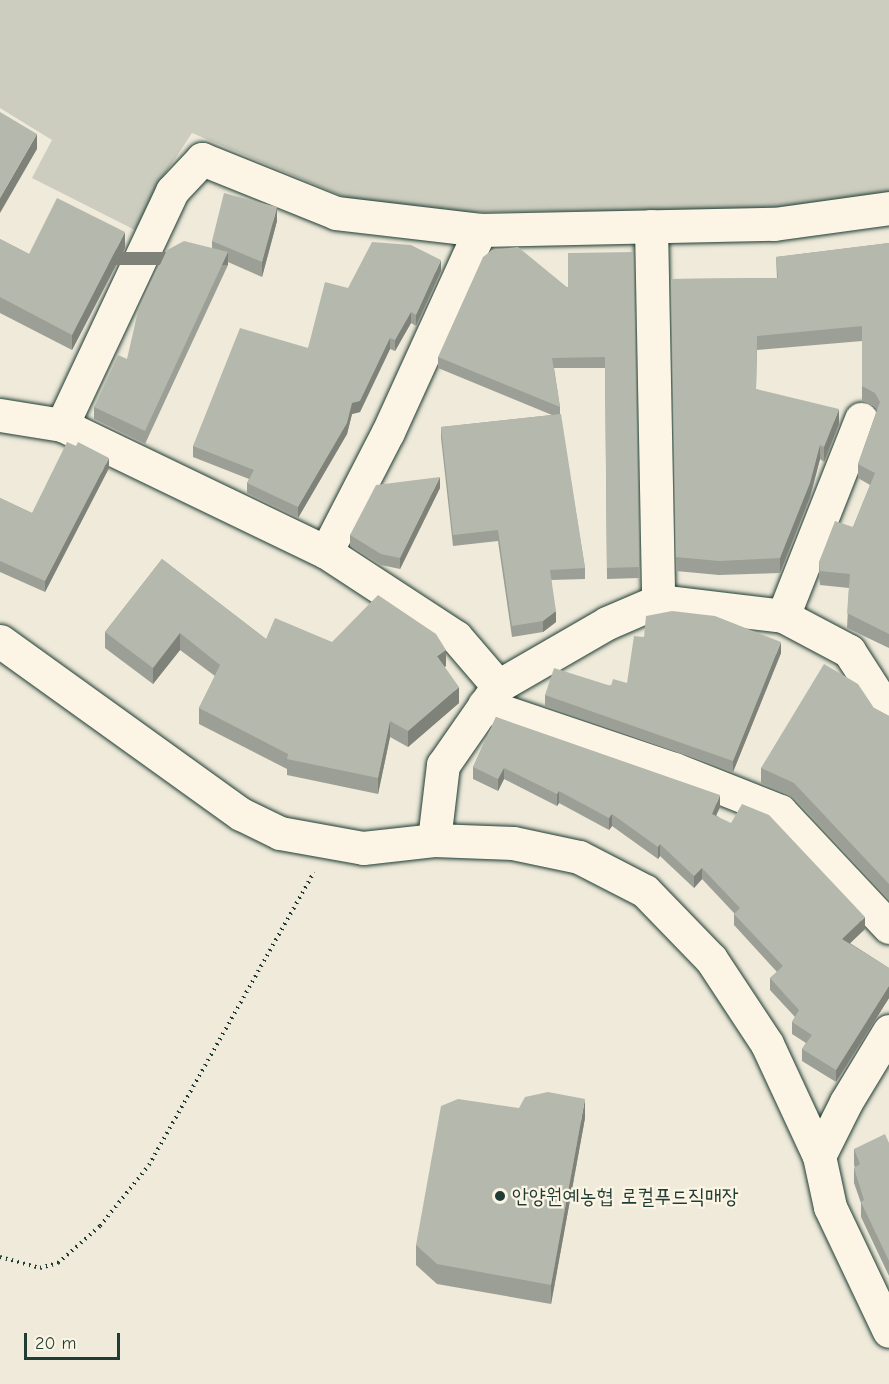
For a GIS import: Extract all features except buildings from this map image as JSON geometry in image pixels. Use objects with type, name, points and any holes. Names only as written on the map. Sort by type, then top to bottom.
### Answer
[{"type":"street","points":[[62,425],[172,191],[202,159],[336,213],[480,230],[774,224],[889,208]]},
{"type":"street","points":[[651,226],[658,601]]},
{"type":"street","points":[[326,552],[388,432],[480,230]]},
{"type":"street","points":[[0,415],[62,425],[326,552],[456,637],[491,695],[780,811],[889,927]]},
{"type":"street","points":[[783,616],[861,418]]},
{"type":"street","points":[[434,840],[443,765],[491,695],[607,623],[658,601],[783,616],[889,670]]},
{"type":"street","points":[[0,641],[241,814],[280,833],[363,848],[434,840],[513,843],[579,856],[645,891],[711,959],[761,1035],[819,1156],[830,1208],[889,1331]]},
{"type":"street","points":[[849,651],[889,713]]},
{"type":"street","points":[[819,1156],[846,1101],[889,1031]]},
{"type":"path","points":[[0,1257],[40,1268],[58,1263],[99,1226],[149,1165],[330,842]]},
{"type":"shaded area","points":[[0,0],[889,0],[889,192],[759,210],[465,212],[350,199],[192,133],[159,183],[135,230],[32,178],[52,140],[0,108]]},
{"type":"place","name":"안양원예농협 로컬푸드직매장","points":[[500,1196]]}]
